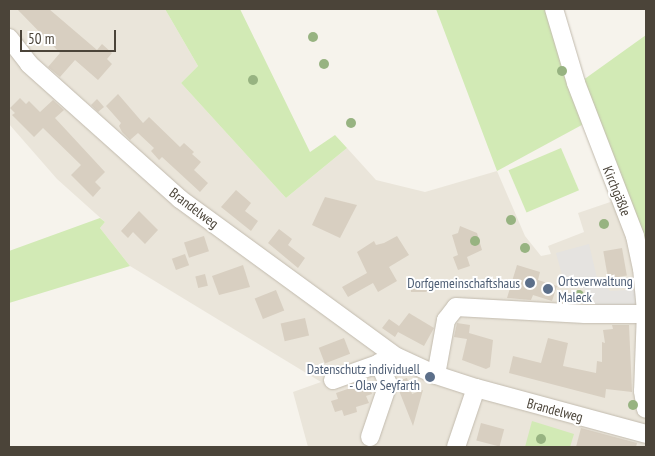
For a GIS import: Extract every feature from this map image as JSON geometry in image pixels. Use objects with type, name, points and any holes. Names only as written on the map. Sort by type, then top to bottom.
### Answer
[{"type":"street","name":"Kirchgäßle","points":[[554,9],[576,83],[635,236],[642,268],[645,314],[643,390],[646,409]]},
{"type":"street","name":"Brandelweg","points":[[9,38],[36,70],[180,199],[397,357],[436,375],[476,388],[646,435]]},
{"type":"street","points":[[436,375],[446,320],[456,308],[585,314],[645,314]]},
{"type":"street","points":[[333,380],[397,357]]},
{"type":"street","points":[[370,437],[388,384],[379,363]]},
{"type":"street","points":[[456,447],[476,388]]},
{"type":"street","points":[[639,447],[646,435]]},
{"type":"shaded area","points":[[9,9],[165,9],[198,66],[181,83],[286,198],[347,148],[376,180],[425,192],[497,171],[525,236],[541,256],[551,254],[548,246],[584,232],[578,213],[625,197],[641,245],[646,245],[646,447],[308,447],[293,392],[321,382],[130,266],[100,228],[105,222],[57,179],[9,124]]},
{"type":"shaded area","points":[[589,244],[597,278],[610,291],[644,289],[646,311],[597,307],[588,293],[573,280],[564,282],[556,253]]},
{"type":"green space","points":[[165,9],[240,9],[310,152],[335,135],[347,148],[286,198],[181,83],[198,66]]},
{"type":"green space","points":[[436,9],[556,9],[579,83],[646,35],[646,245],[641,245],[591,120],[497,171]]},
{"type":"green space","points":[[561,148],[579,190],[527,213],[509,170]]},
{"type":"green space","points":[[100,218],[105,222],[100,228],[130,266],[9,303],[9,251]]},
{"type":"green space","points":[[532,421],[574,434],[570,447],[525,447]]},
{"type":"building","points":[[17,9],[49,9],[97,50],[102,44],[112,53],[107,59],[112,64],[98,80],[75,60],[60,77],[48,67],[60,53]]},
{"type":"building","points":[[118,94],[143,123],[149,117],[180,147],[184,143],[194,152],[192,154],[201,162],[194,170],[208,183],[200,192],[162,157],[159,160],[151,151],[154,148],[138,133],[130,140],[122,132],[119,126],[121,123],[106,106]]},
{"type":"building","points":[[20,98],[26,104],[29,101],[40,112],[53,100],[64,110],[55,118],[105,172],[95,182],[101,188],[93,197],[71,175],[81,165],[43,128],[34,137],[12,115],[15,113],[10,108]]},
{"type":"building","points":[[97,99],[104,107],[98,112],[91,105]]},
{"type":"building","points":[[236,190],[251,203],[245,211],[258,221],[251,231],[221,207]]},
{"type":"building","points":[[325,197],[357,205],[340,238],[312,225]]},
{"type":"building","points":[[139,211],[158,230],[145,244],[133,232],[128,238],[121,231]]},
{"type":"building","points":[[460,226],[477,233],[482,250],[467,257],[470,266],[458,270],[453,257],[458,255],[452,235],[458,233]]},
{"type":"building","points":[[279,229],[292,239],[288,245],[305,258],[298,268],[268,243]]},
{"type":"building","points":[[204,236],[209,251],[189,258],[184,242]]},
{"type":"building","points":[[397,236],[409,255],[389,267],[397,281],[378,292],[373,283],[348,297],[342,287],[367,273],[357,252],[374,241],[376,245]]},
{"type":"building","points":[[622,248],[627,276],[608,279],[603,251]]},
{"type":"building","points":[[185,254],[189,265],[176,270],[172,259]]},
{"type":"building","points":[[243,265],[250,287],[219,295],[212,276]]},
{"type":"building","name":"Dorfgemeinschaftshaus","points":[[517,265],[540,272],[538,280],[557,286],[552,301],[533,295],[531,300],[507,298]]},
{"type":"building","points":[[205,274],[208,286],[198,288],[195,276]]},
{"type":"building","points":[[411,281],[430,281],[430,292],[411,292]]},
{"type":"building","points":[[276,290],[284,310],[263,319],[255,299]]},
{"type":"building","points":[[409,313],[434,328],[424,346],[398,332],[395,337],[382,328],[389,319],[399,326]]},
{"type":"building","points":[[305,318],[309,336],[285,341],[281,324]]},
{"type":"building","points":[[457,323],[470,325],[469,333],[493,340],[490,367],[486,369],[462,360],[467,339],[454,337]]},
{"type":"building","points":[[612,325],[629,325],[632,392],[606,389],[605,398],[509,373],[513,356],[541,363],[548,338],[568,343],[563,366],[596,373],[597,361],[602,362],[602,342],[605,343],[603,330],[613,329]]},
{"type":"building","points":[[344,338],[350,354],[325,364],[319,348]]},
{"type":"building","points":[[407,378],[412,394],[423,390],[413,426],[398,388],[398,381]]},
{"type":"building","points":[[362,384],[369,384],[372,394],[366,396],[369,403],[356,407],[357,412],[344,416],[342,410],[335,412],[331,401],[338,399],[336,393]]},
{"type":"building","points":[[481,423],[504,429],[500,447],[476,440]]},
{"type":"building","points":[[581,428],[637,443],[636,447],[576,447]]},
{"type":"place","name":"Dorfgemeinschaftshaus","points":[[530,283]]},
{"type":"place","name":"Ortsverwaltung Maleck","points":[[548,289]]},
{"type":"place","name":"Datenschutz individuell - Olav Seyfarth","points":[[430,377]]}]
